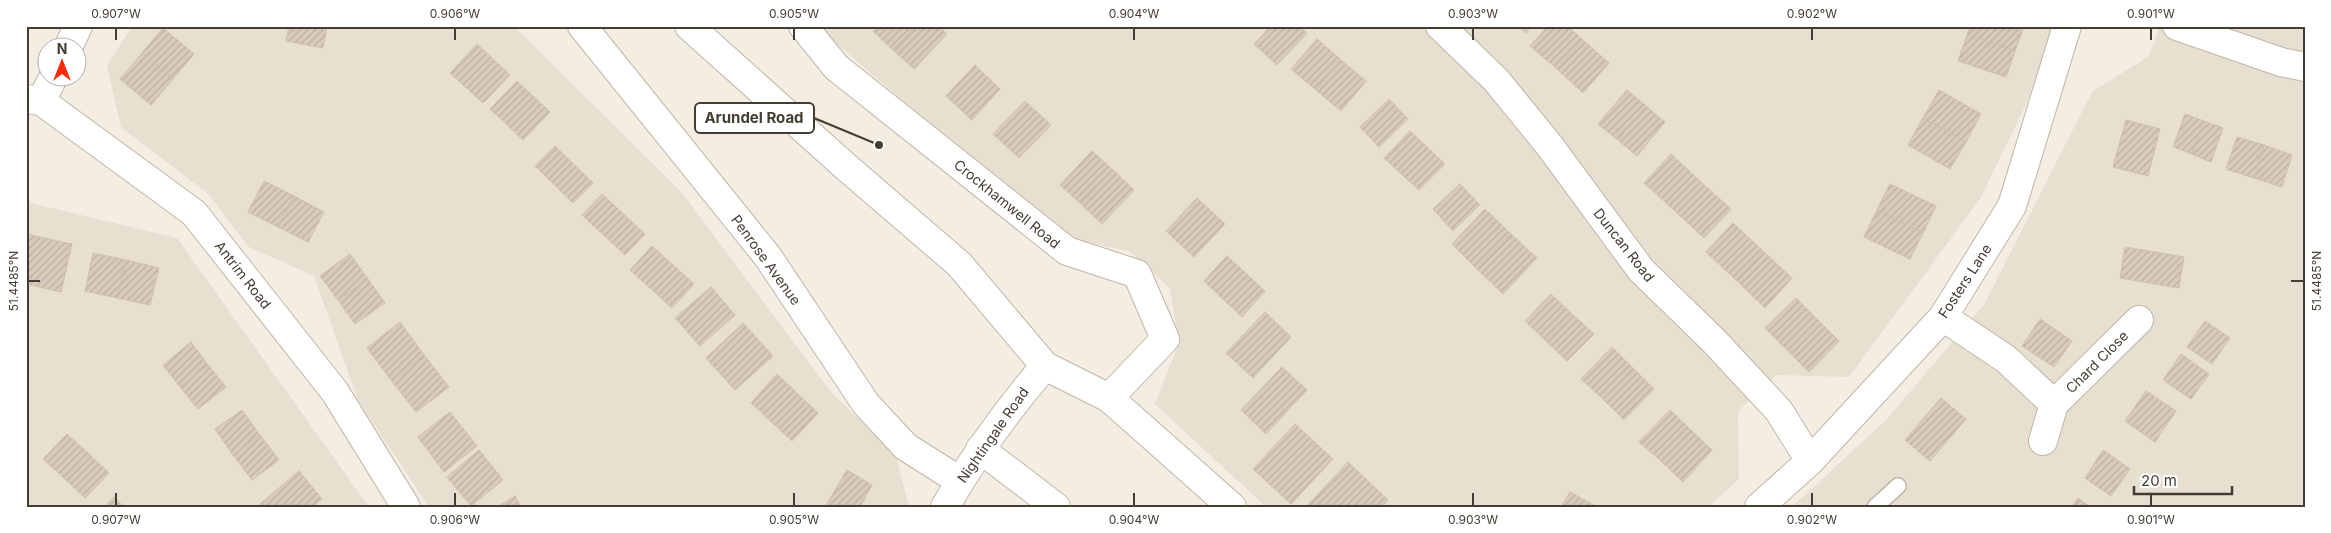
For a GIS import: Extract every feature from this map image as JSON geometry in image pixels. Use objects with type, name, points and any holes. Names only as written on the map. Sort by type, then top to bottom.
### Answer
[{"type":"street","points":[[73,38],[78,26]]},
{"type":"street","name":"Penrose Avenue","points":[[582,26],[768,257],[866,404],[906,447],[960,481]]},
{"type":"street","points":[[689,26],[845,166],[959,264],[1045,366],[1109,398],[1232,507]]},
{"type":"street","name":"Crockhamwell Road","points":[[802,26],[836,67],[1066,251],[1137,274],[1165,339],[1109,398]]},
{"type":"street","name":"Duncan Road","points":[[1440,26],[1496,80],[1549,145],[1640,270],[1714,341],[1779,411],[1810,461]]},
{"type":"street","name":"Fosters Lane","points":[[1759,507],[1810,461],[1943,317],[2012,206],[2067,26]]},
{"type":"street","points":[[2177,26],[2281,62],[2305,67]]},
{"type":"street","name":"Antrim Road","points":[[40,93],[194,213],[335,392],[406,507]]},
{"type":"street","name":"Chard Close","points":[[1943,317],[2006,359],[2054,404]]},
{"type":"street","name":"Chard Close","points":[[2043,441],[2054,404],[2139,320]]},
{"type":"street","name":"Nightingale Road","points":[[945,507],[980,449],[1020,394],[1045,366]]},
{"type":"street","points":[[980,449],[1056,507]]},
{"type":"lane","points":[[1875,507],[1898,486]]},
{"type":"shaded area","points":[[132,26],[514,26],[683,194],[831,392],[896,456],[909,507],[429,507],[358,400],[314,276],[249,247],[208,194],[121,127],[107,66]]},
{"type":"shaded area","points":[[816,26],[2053,26],[2031,94],[1980,199],[1849,377],[1776,375],[1738,411],[1739,479],[1708,507],[1266,507],[1155,404],[1179,343],[1170,288],[1129,251],[1061,237]]},
{"type":"shaded area","points":[[2160,26],[2305,26],[2305,507],[1792,507],[1885,421],[1984,305],[2092,92],[2149,56]]},
{"type":"shaded area","points":[[26,202],[177,238],[369,507],[30,507],[26,502]]},
{"type":"building","points":[[289,26],[327,26],[323,48],[286,41]]},
{"type":"building","points":[[878,26],[916,26],[893,50],[873,31]]},
{"type":"building","points":[[916,26],[939,26],[947,34],[914,69],[893,50]]},
{"type":"building","points":[[1271,26],[1299,26],[1307,33],[1277,65],[1254,44]]},
{"type":"building","points":[[1518,26],[1531,26],[1526,33]]},
{"type":"building","points":[[1548,26],[1567,26],[1583,40],[1557,69],[1530,46]]},
{"type":"building","points":[[1970,26],[2024,26],[2015,51],[1967,35]]},
{"type":"building","points":[[163,28],[194,54],[173,79],[142,53]]},
{"type":"building","points":[[1967,35],[2015,51],[2006,77],[1958,61]]},
{"type":"building","points":[[1317,39],[1341,60],[1316,90],[1291,69]]},
{"type":"building","points":[[1583,40],[1609,63],[1583,93],[1557,69]]},
{"type":"building","points":[[477,44],[510,75],[483,103],[450,73]]},
{"type":"building","points":[[142,53],[173,79],[151,105],[120,79]]},
{"type":"building","points":[[1341,60],[1366,81],[1341,111],[1316,90]]},
{"type":"building","points":[[975,65],[1000,89],[972,120],[946,96]]},
{"type":"building","points":[[517,81],[550,112],[523,140],[490,109]]},
{"type":"building","points":[[1627,90],[1646,106],[1618,140],[1598,124]]},
{"type":"building","points":[[1939,90],[1981,114],[1966,142],[1923,118]]},
{"type":"building","points":[[1389,99],[1408,119],[1379,147],[1360,127]]},
{"type":"building","points":[[1025,101],[1051,125],[1019,158],[993,134]]},
{"type":"building","points":[[1646,106],[1665,122],[1637,156],[1618,140]]},
{"type":"building","points":[[2185,114],[2204,121],[2192,154],[2173,147]]},
{"type":"building","points":[[1923,118],[1966,142],[1950,169],[1908,145]]},
{"type":"building","points":[[2126,120],[2160,129],[2148,176],[2113,167]]},
{"type":"building","points":[[2204,121],[2223,128],[2211,162],[2192,154]]},
{"type":"building","points":[[1410,131],[1445,164],[1419,190],[1384,158]]},
{"type":"building","points":[[2237,137],[2264,145],[2254,178],[2226,169]]},
{"type":"building","points":[[2264,145],[2292,155],[2282,187],[2254,178]]},
{"type":"building","points":[[555,146],[593,183],[573,203],[535,166]]},
{"type":"building","points":[[1092,151],[1113,170],[1081,204],[1060,185]]},
{"type":"building","points":[[1671,154],[1701,182],[1674,210],[1644,183]]},
{"type":"building","points":[[1113,170],[1134,190],[1102,224],[1081,204]]},
{"type":"building","points":[[264,181],[294,196],[278,227],[248,212]]},
{"type":"building","points":[[1701,182],[1731,209],[1704,238],[1674,210]]},
{"type":"building","points":[[1460,184],[1480,205],[1453,231],[1433,209]]},
{"type":"building","points":[[1890,184],[1936,206],[1923,233],[1877,210]]},
{"type":"building","points":[[602,194],[645,234],[625,255],[582,215]]},
{"type":"building","points":[[294,196],[324,212],[308,242],[278,227]]},
{"type":"building","points":[[1197,198],[1225,224],[1194,257],[1166,231]]},
{"type":"building","points":[[1485,209],[1511,234],[1477,269],[1452,244]]},
{"type":"building","points":[[1877,210],[1923,233],[1910,259],[1864,237]]},
{"type":"building","points":[[1733,223],[1763,251],[1736,280],[1706,252]]},
{"type":"building","points":[[26,234],[72,244],[61,292],[26,284]]},
{"type":"building","points":[[1511,234],[1537,258],[1503,294],[1477,269]]},
{"type":"building","points":[[652,246],[694,284],[672,308],[630,270]]},
{"type":"building","points":[[2125,247],[2184,257],[2179,288],[2120,278]]},
{"type":"building","points":[[1763,251],[1792,278],[1765,308],[1736,280]]},
{"type":"building","points":[[93,253],[126,260],[117,298],[85,291]]},
{"type":"building","points":[[350,254],[368,279],[338,300],[320,276]]},
{"type":"building","points":[[1227,256],[1265,291],[1242,317],[1204,281]]},
{"type":"building","points":[[126,260],[159,268],[150,305],[117,298]]},
{"type":"building","points":[[368,279],[385,303],[355,324],[338,300]]},
{"type":"building","points":[[711,287],[735,315],[700,346],[675,318]]},
{"type":"building","points":[[1551,294],[1572,314],[1546,341],[1525,321]]},
{"type":"building","points":[[1796,298],[1818,320],[1787,350],[1765,328]]},
{"type":"building","points":[[1265,312],[1291,337],[1253,378],[1226,353]]},
{"type":"building","points":[[1572,314],[1594,334],[1567,361],[1546,341]]},
{"type":"building","points":[[2040,319],[2072,341],[2054,367],[2022,346]]},
{"type":"building","points":[[1818,320],[1839,341],[1809,372],[1787,350]]},
{"type":"building","points":[[2205,321],[2230,338],[2212,364],[2187,347]]},
{"type":"building","points":[[400,322],[424,355],[391,380],[367,348]]},
{"type":"building","points":[[743,323],[773,356],[735,390],[706,358]]},
{"type":"building","points":[[191,342],[208,365],[180,387],[163,365]]},
{"type":"building","points":[[1612,347],[1633,368],[1603,399],[1581,379]]},
{"type":"building","points":[[2181,354],[2209,374],[2191,399],[2163,380]]},
{"type":"building","points":[[424,355],[449,387],[416,412],[391,380]]},
{"type":"building","points":[[208,365],[226,387],[198,409],[180,387]]},
{"type":"building","points":[[1282,367],[1307,390],[1266,434],[1241,410]]},
{"type":"building","points":[[1633,368],[1654,389],[1624,420],[1603,399]]},
{"type":"building","points":[[777,374],[818,413],[792,441],[751,403]]},
{"type":"building","points":[[2146,391],[2176,411],[2155,442],[2125,421]]},
{"type":"building","points":[[1941,398],[1966,419],[1930,461],[1905,440]]},
{"type":"building","points":[[242,410],[260,435],[233,455],[215,429]]},
{"type":"building","points":[[1670,410],[1691,430],[1661,461],[1639,442]]},
{"type":"building","points":[[450,412],[477,446],[444,472],[418,437]]},
{"type":"building","points":[[1295,424],[1333,459],[1291,504],[1253,469]]},
{"type":"building","points":[[1691,430],[1712,450],[1683,482],[1661,461]]},
{"type":"building","points":[[67,434],[88,453],[64,478],[43,459]]},
{"type":"building","points":[[260,435],[279,460],[252,480],[233,455]]},
{"type":"building","points":[[479,450],[503,480],[471,506],[447,477]]},
{"type":"building","points":[[2103,450],[2130,469],[2111,496],[2085,478]]},
{"type":"building","points":[[88,453],[109,473],[85,498],[64,478]]},
{"type":"building","points":[[1348,462],[1388,500],[1382,507],[1306,507]]},
{"type":"building","points":[[847,470],[872,485],[860,507],[825,507]]},
{"type":"building","points":[[299,471],[322,499],[312,507],[262,507],[260,504]]},
{"type":"building","points":[[1570,492],[1597,507],[1561,507]]},
{"type":"building","points":[[515,496],[521,507],[497,507]]},
{"type":"building","points":[[114,497],[124,507],[105,507]]},
{"type":"building","points":[[2078,498],[2090,507],[2072,507]]},
{"type":"place","name":"Arundel Road","points":[[879,145]]}]
